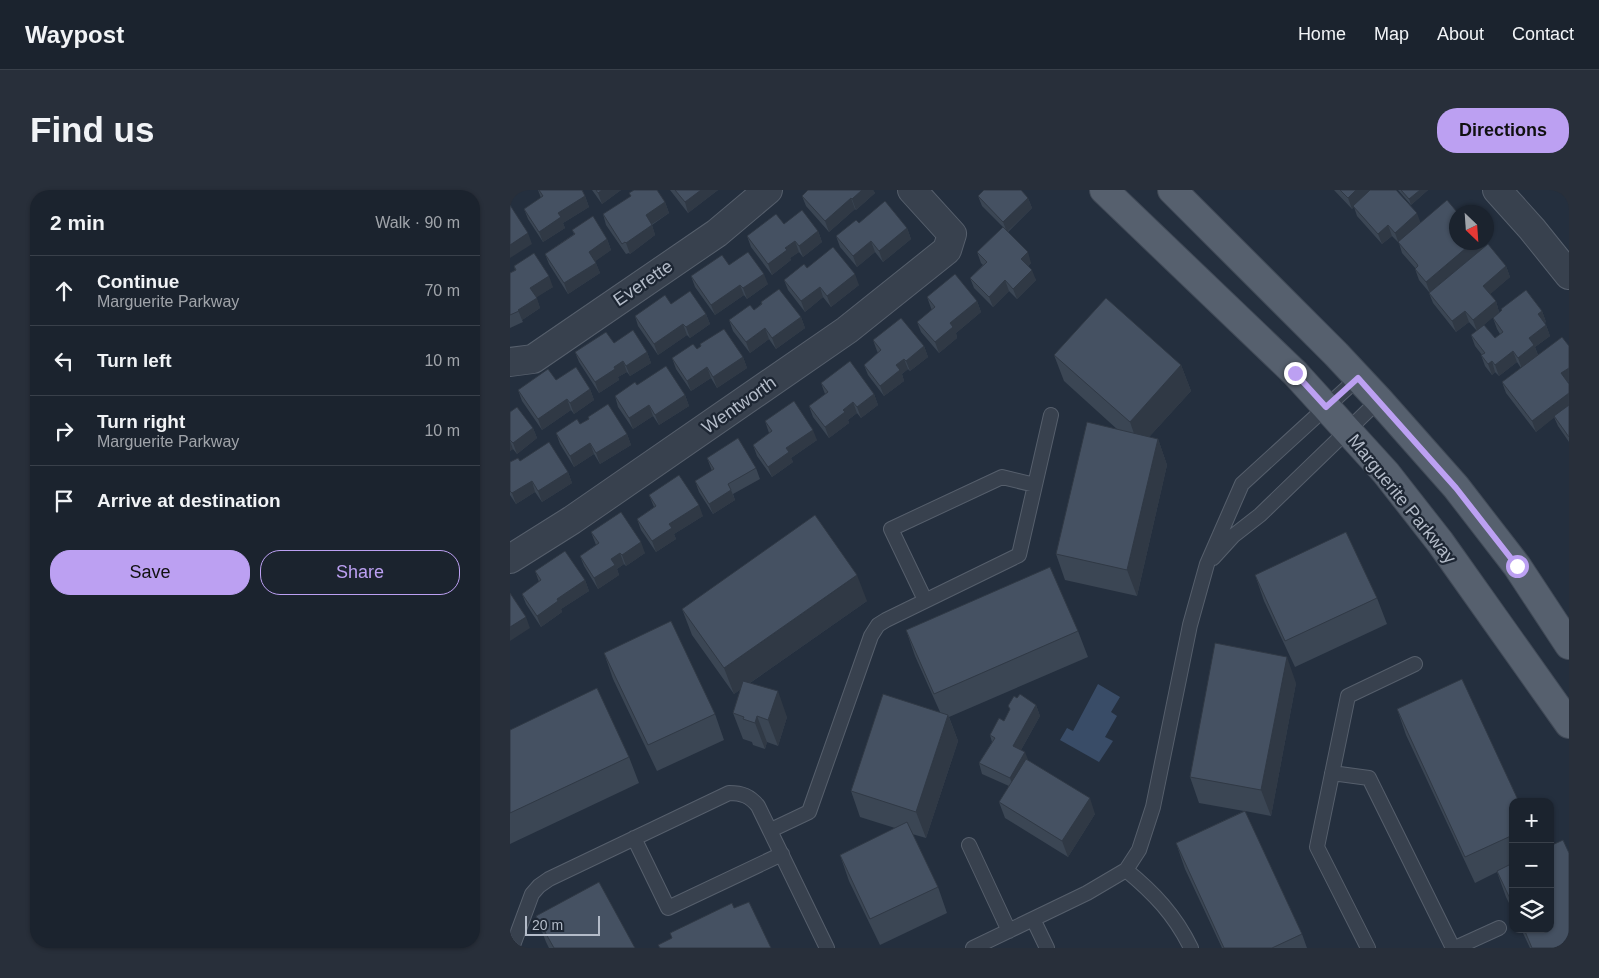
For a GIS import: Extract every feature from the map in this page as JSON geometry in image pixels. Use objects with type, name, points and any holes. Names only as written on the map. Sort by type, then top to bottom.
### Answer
[{"type":"main road","name":"Marguerite Parkway","points":[[1104,190],[1295,373],[1386,473],[1440,542],[1569,724]]},
{"type":"main road","points":[[1172,190],[1379,400],[1456,488],[1517,566],[1569,645]]},
{"type":"street","name":"Everette","points":[[510,362],[533,359],[717,233],[768,190]]},
{"type":"street","name":"Wentworth","points":[[510,559],[572,520],[847,330],[947,250],[952,234],[912,190]]},
{"type":"street","points":[[1497,190],[1532,228],[1569,275]]},
{"type":"lane","points":[[973,948],[1087,894],[1126,870],[1139,850],[1154,807],[1190,626],[1207,564],[1242,484],[1358,378]]},
{"type":"lane","points":[[1207,564],[1234,536],[1260,515],[1379,400]]},
{"type":"lane","points":[[771,830],[809,812],[874,631],[886,620],[1019,555],[1051,415]]},
{"type":"lane","points":[[925,600],[891,529],[1002,477],[1034,485]]},
{"type":"lane","points":[[1368,948],[1317,848],[1348,696],[1415,664]]},
{"type":"lane","points":[[1332,773],[1369,778],[1454,948],[1499,928]]},
{"type":"lane","points":[[512,948],[527,903],[539,886],[549,879],[729,793],[739,793],[752,798],[758,806],[827,948]]},
{"type":"lane","points":[[634,838],[668,908],[782,854]]},
{"type":"lane","points":[[969,845],[1010,930]]},
{"type":"lane","points":[[1126,870],[1148,888],[1160,901],[1191,948]]},
{"type":"lane","points":[[1033,920],[1047,948]]},
{"type":"water","points":[[1098,684],[1120,697],[1111,712],[1117,716],[1105,737],[1113,741],[1099,762],[1060,740],[1067,728],[1073,731]]},
{"type":"building","points":[[539,190],[582,190],[585,196],[558,213],[561,217],[539,232],[524,209],[543,196]]},
{"type":"building","points":[[634,190],[657,190],[665,202],[646,215],[652,225],[622,244],[603,214],[631,196],[629,193]]},
{"type":"building","points":[[675,190],[701,190],[685,202]]},
{"type":"building","points":[[808,190],[862,190],[825,221],[802,196]]},
{"type":"building","points":[[984,190],[1021,190],[1028,198],[1003,222],[978,196]]},
{"type":"building","points":[[1340,190],[1356,190],[1348,198]]},
{"type":"building","points":[[1370,190],[1396,190],[1417,213],[1395,233],[1388,225],[1378,234],[1353,206]]},
{"type":"building","points":[[1401,190],[1420,190],[1409,199]]},
{"type":"building","points":[[1447,200],[1451,205],[1449,205],[1449,250],[1464,250],[1426,282],[1415,269],[1418,266],[1417,264],[1398,242]]},
{"type":"building","points":[[885,201],[907,228],[879,251],[871,241],[853,256],[836,236],[856,220],[859,223]]},
{"type":"building","points":[[510,205],[528,233],[510,245]]},
{"type":"building","points":[[802,210],[818,231],[799,246],[795,241],[785,248],[787,250],[768,264],[747,236],[776,214],[784,224]]},
{"type":"building","points":[[593,216],[607,239],[589,252],[596,263],[564,283],[545,254],[575,234],[572,230]]},
{"type":"building","points":[[1003,227],[1028,252],[1021,259],[1032,270],[1013,289],[1005,280],[989,297],[970,278],[987,262],[977,252]]},
{"type":"building","points":[[833,247],[855,274],[827,296],[820,287],[801,301],[784,280],[804,264],[807,268]]},
{"type":"building","points":[[1481,250],[1493,250],[1506,266],[1483,286],[1496,301],[1473,320],[1465,311],[1452,321],[1429,293]]},
{"type":"building","points":[[748,252],[764,274],[743,288],[740,285],[711,305],[691,276],[722,255],[729,265]]},
{"type":"building","points":[[534,253],[549,276],[530,288],[537,298],[510,315],[510,273],[516,270],[514,266]]},
{"type":"building","points":[[955,274],[977,301],[950,323],[953,327],[935,342],[917,322],[935,307],[927,297]]},
{"type":"building","points":[[779,289],[801,317],[772,338],[765,328],[746,342],[729,320],[750,305],[754,310],[762,304],[761,302]]},
{"type":"building","points":[[1526,290],[1542,311],[1538,314],[1546,325],[1529,338],[1534,345],[1518,358],[1513,351],[1495,365],[1492,361],[1488,364],[1481,355],[1485,353],[1471,335],[1484,325],[1495,338],[1503,332],[1493,318],[1501,309]]},
{"type":"building","points":[[690,291],[706,314],[686,327],[683,324],[654,344],[635,316],[665,295],[671,304]]},
{"type":"building","points":[[1106,298],[1181,365],[1130,422],[1054,355]]},
{"type":"building","points":[[901,318],[924,346],[906,361],[904,359],[896,365],[900,370],[880,386],[864,365],[881,350],[873,340]]},
{"type":"building","points":[[724,329],[743,357],[713,377],[707,367],[687,381],[672,358],[693,344],[697,349],[701,346],[700,344]]},
{"type":"building","points":[[633,330],[647,352],[626,366],[623,361],[614,367],[615,369],[595,382],[575,352],[606,332],[614,343]]},
{"type":"building","points":[[1562,337],[1569,346],[1569,368],[1561,373],[1569,384],[1569,393],[1532,421],[1502,382]]},
{"type":"building","points":[[850,361],[874,394],[857,407],[853,402],[843,410],[845,412],[825,427],[809,406],[828,392],[821,383]]},
{"type":"building","points":[[666,366],[685,395],[655,415],[649,405],[629,418],[615,396],[635,382],[637,385]]},
{"type":"building","points":[[576,367],[590,389],[570,403],[567,399],[538,419],[518,390],[548,369],[556,380]]},
{"type":"building","points":[[794,401],[813,430],[786,448],[789,452],[768,467],[753,445],[772,431],[765,421]]},
{"type":"building","points":[[608,404],[627,434],[596,453],[590,443],[570,456],[556,433],[577,419],[580,424],[589,419],[588,417]]},
{"type":"building","points":[[1569,405],[1569,437],[1554,416]]},
{"type":"building","points":[[517,407],[533,428],[513,443],[510,440],[510,412]]},
{"type":"building","points":[[1087,422],[1158,439],[1127,570],[1056,554]]},
{"type":"building","points":[[738,438],[756,468],[728,484],[731,490],[709,504],[695,481],[714,469],[707,458]]},
{"type":"building","points":[[549,442],[568,472],[538,491],[532,481],[512,493],[510,491],[510,462],[518,458],[520,461]]},
{"type":"building","points":[[679,475],[699,505],[669,524],[672,528],[652,541],[637,519],[656,506],[649,495]]},
{"type":"building","points":[[621,512],[641,542],[622,555],[620,553],[611,559],[615,565],[594,578],[580,556],[599,543],[591,532]]},
{"type":"building","points":[[815,515],[857,575],[724,668],[682,609]]},
{"type":"building","points":[[1346,532],[1377,598],[1285,641],[1255,575]]},
{"type":"building","points":[[565,551],[585,580],[557,599],[558,601],[537,616],[522,594],[541,580],[535,571]]},
{"type":"building","points":[[1050,567],[1078,631],[934,694],[906,630]]},
{"type":"building","points":[[510,593],[526,617],[510,627]]},
{"type":"building","points":[[671,621],[715,714],[648,745],[604,653]]},
{"type":"building","points":[[1215,643],[1287,657],[1261,790],[1190,777]]},
{"type":"building","points":[[1462,679],[1517,798],[1509,798],[1509,837],[1465,857],[1397,709]]},
{"type":"building","points":[[743,681],[778,691],[768,720],[757,716],[755,723],[733,713]]},
{"type":"building","points":[[597,688],[629,757],[510,813],[510,730]]},
{"type":"building","points":[[883,694],[948,715],[916,812],[851,791]]},
{"type":"building","points":[[1020,694],[1036,705],[1013,746],[1025,752],[1010,778],[979,763],[995,738],[990,735],[999,718],[1004,721],[1010,709],[1008,706],[1014,696],[1017,698]]},
{"type":"building","points":[[1026,759],[1090,798],[1062,841],[999,802]]},
{"type":"building","points":[[1245,811],[1302,934],[1272,948],[1224,948],[1176,843]]},
{"type":"building","points":[[907,822],[938,887],[870,919],[840,855]]},
{"type":"building","points":[[1563,840],[1569,853],[1569,948],[1532,948],[1526,933],[1554,933],[1554,844]]},
{"type":"building","points":[[1509,865],[1509,896],[1497,871]]},
{"type":"building","points":[[599,882],[635,948],[554,948],[536,916]]},
{"type":"building","points":[[749,902],[771,948],[660,948],[658,945],[672,938],[670,933],[732,903],[734,908]]},
{"type":"route","points":[[1295,373],[1326,407],[1358,378],[1456,488],[1517,566]]}]
